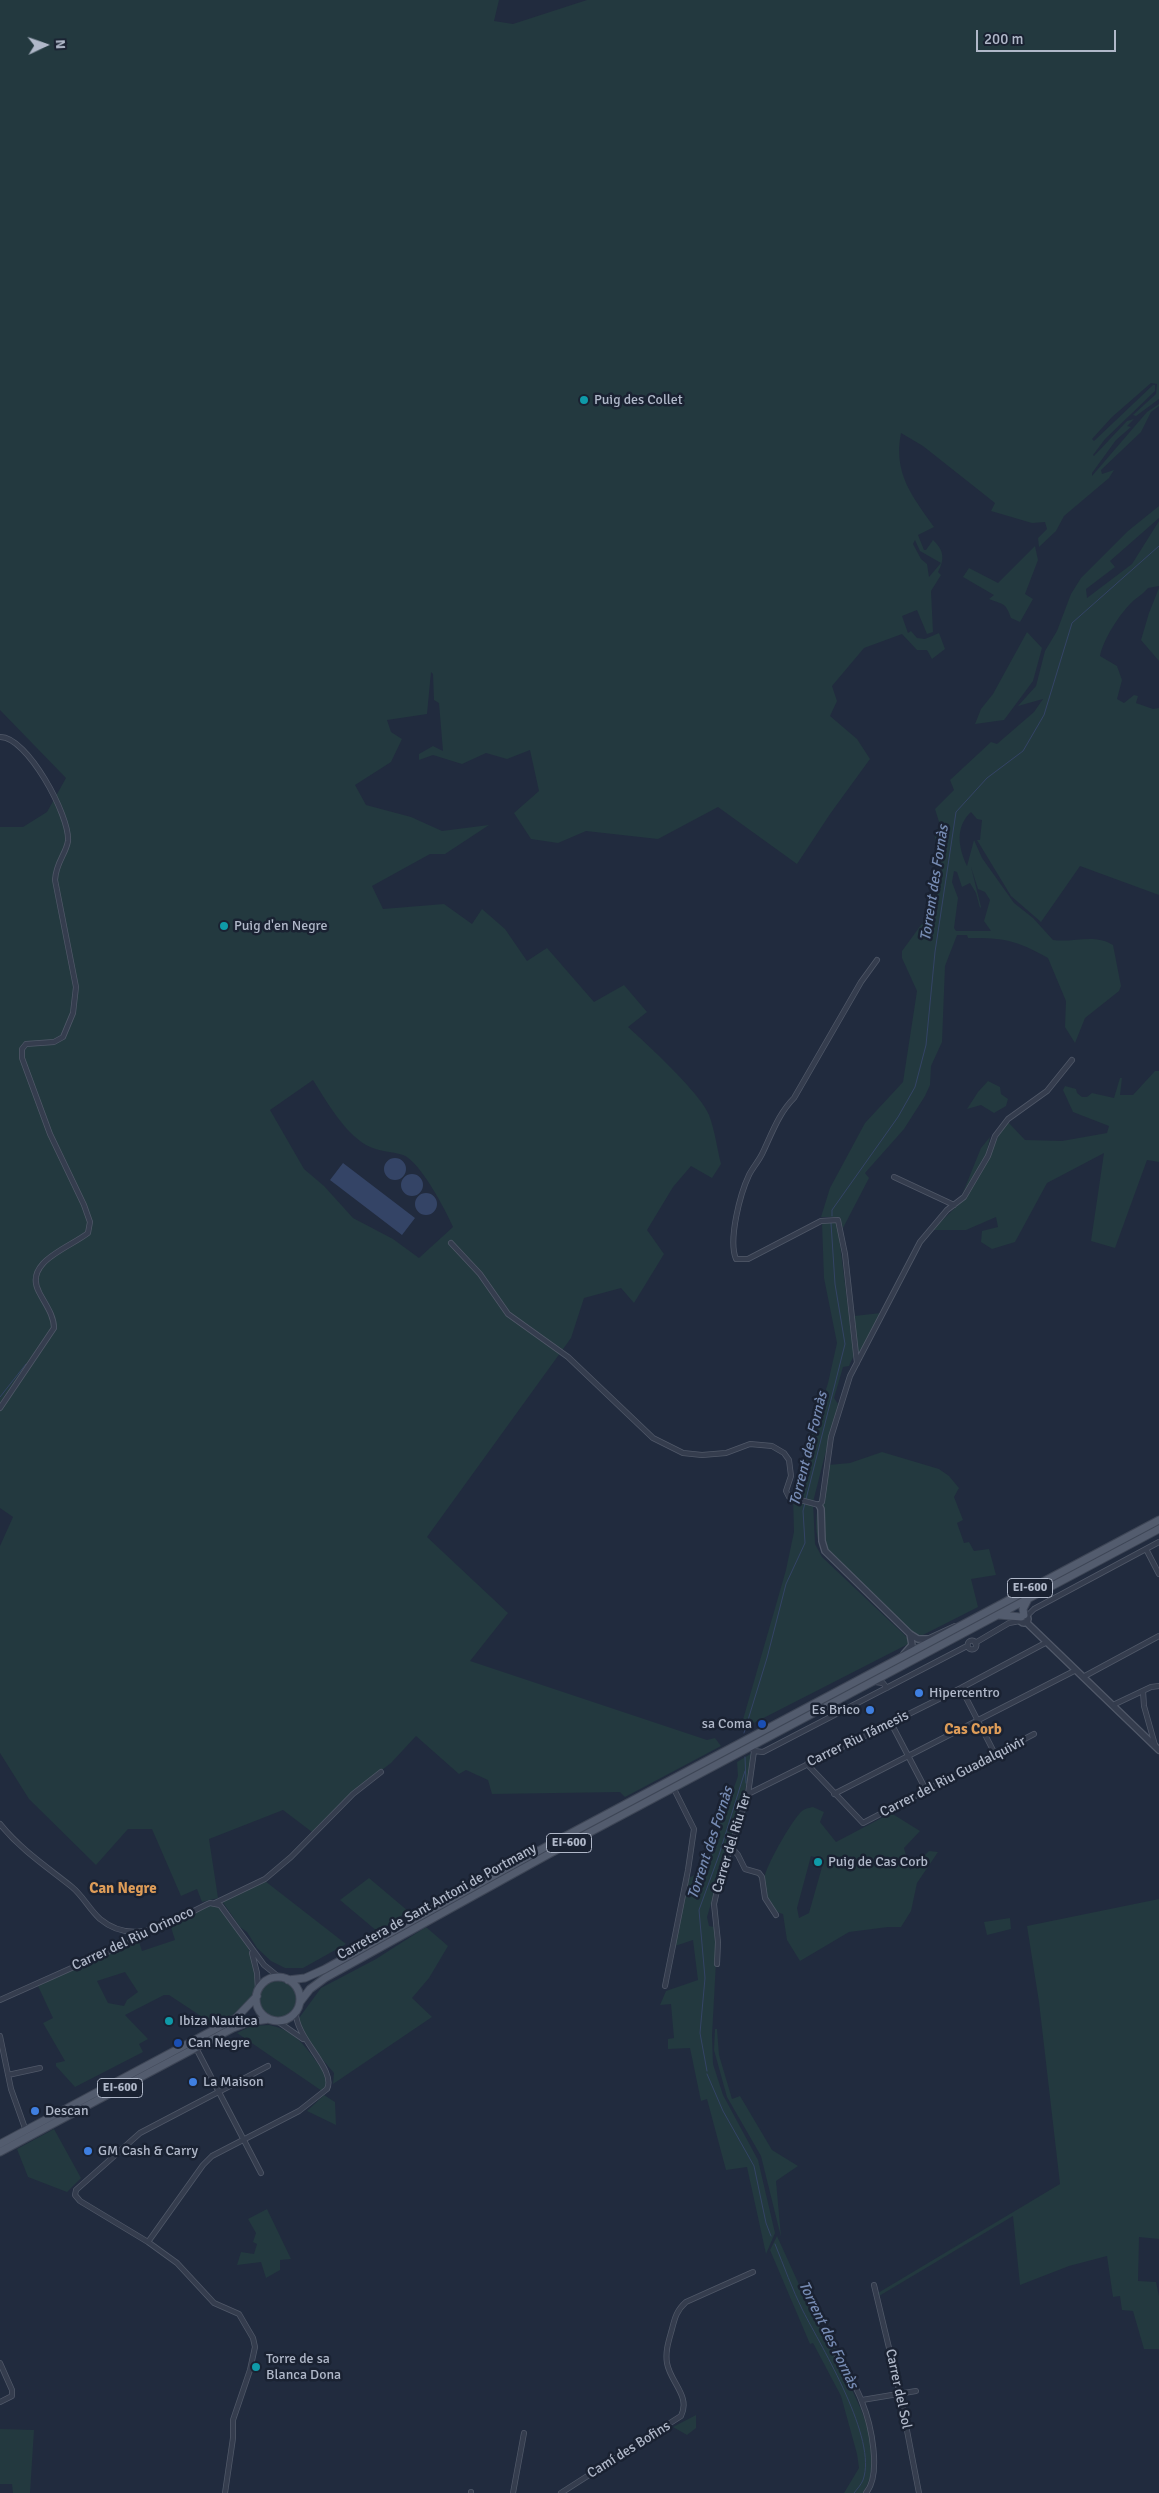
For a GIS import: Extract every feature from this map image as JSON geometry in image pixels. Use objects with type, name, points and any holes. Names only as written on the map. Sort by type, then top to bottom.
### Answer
[{"type":"main road","name":"EI-600","points":[[902,1656],[1159,1520]]},
{"type":"main road","name":"EI-600","points":[[752,1749],[871,1682],[1159,1529]]},
{"type":"main road","points":[[996,1616],[1024,1618],[1023,1609],[1028,1598]]},
{"type":"main road","name":"Carretera de Sant Antoni de Portmany","points":[[284,1979],[304,1978],[325,1970],[528,1856],[902,1656]]},
{"type":"main road","name":"Carretera de Sant Antoni de Portmany","points":[[300,2002],[310,1989],[326,1978],[673,1787],[752,1749]]},
{"type":"main road","name":"EI-600","points":[[0,2144],[236,2018],[269,1980],[284,1979]]},
{"type":"main road","points":[[284,1979],[297,1989],[300,2002]]},
{"type":"main road","points":[[258,1993],[259,2010],[269,2019]]},
{"type":"main road","name":"EI-600","points":[[296,2012],[300,2002]]},
{"type":"main road","points":[[277,2021],[288,2019],[296,2012]]},
{"type":"main road","name":"EI-600","points":[[0,2152],[239,2025],[269,2019],[277,2021]]},
{"type":"street","points":[[0,738],[7,737],[21,746],[26,752],[46,781],[66,827],[68,841],[56,867],[55,880],[76,987],[73,1013],[63,1037],[54,1042],[26,1044],[22,1050],[22,1058],[50,1134],[84,1205],[90,1222],[88,1233],[42,1264],[35,1276],[35,1284],[54,1321],[54,1328],[0,1408]]},
{"type":"street","points":[[857,1364],[844,1254],[838,1220],[821,1221],[748,1259],[741,1260],[736,1258],[734,1254],[732,1233],[748,1176],[760,1158],[784,1108],[794,1098],[861,982],[877,960]]},
{"type":"street","points":[[816,1504],[822,1502],[831,1438],[850,1376],[920,1242],[954,1205],[964,1197],[973,1183],[995,1136],[1008,1119],[1048,1091],[1072,1060]]},
{"type":"street","points":[[894,1177],[954,1205]]},
{"type":"street","points":[[451,1242],[480,1274],[508,1314],[568,1357],[653,1438],[670,1447],[693,1455],[716,1454],[750,1444],[772,1446],[784,1453],[789,1460],[791,1476],[786,1491],[791,1498],[816,1504],[821,1509],[822,1541],[825,1551],[910,1634],[918,1639],[927,1639],[948,1628],[963,1624]]},
{"type":"street","points":[[752,1749],[763,1752],[967,1646],[969,1642],[975,1643],[1009,1623],[1024,1618],[1034,1609],[1159,1542]]},
{"type":"street","points":[[1146,1549],[1159,1574]]},
{"type":"street","points":[[1024,1618],[1157,1747]]},
{"type":"street","points":[[902,1656],[912,1644],[910,1634]]},
{"type":"street","points":[[1083,1677],[1159,1636]]},
{"type":"street","name":"Carrer Riu Támesis","points":[[748,1794],[962,1688],[1047,1642]]},
{"type":"street","points":[[834,1794],[1076,1670]]},
{"type":"street","points":[[871,1682],[883,1683],[887,1688]]},
{"type":"street","points":[[1113,1705],[1159,1686]]},
{"type":"street","points":[[962,1688],[995,1754]]},
{"type":"street","points":[[1143,1691],[1144,1706],[1157,1747]]},
{"type":"street","points":[[891,1723],[926,1790]]},
{"type":"street","name":"Carrer del Riu Guadalquivir","points":[[807,1764],[863,1823],[1034,1734]]},
{"type":"street","name":"Carrer del Riu Ter","points":[[717,1964],[718,1942],[714,1904],[748,1794],[752,1749]]},
{"type":"street","name":"Carrer del Riu Orinoco","points":[[0,2000],[132,1940],[140,1933],[150,1932],[265,1879],[291,1857],[353,1794],[381,1772]]},
{"type":"street","points":[[665,1986],[688,1870],[694,1829],[673,1787]]},
{"type":"street","points":[[0,1824],[44,1868],[79,1893],[101,1919],[110,1926],[124,1931],[140,1933]]},
{"type":"street","points":[[732,1848],[745,1869],[759,1873],[762,1877],[764,1898],[776,1915]]},
{"type":"street","points":[[215,1903],[220,1905],[264,1965],[284,1979]]},
{"type":"street","points":[[250,1946],[257,1972],[258,1993]]},
{"type":"street","points":[[148,2242],[203,2165],[212,2156],[299,2111],[327,2088],[329,2074],[305,2041],[298,2026],[296,2012]]},
{"type":"street","points":[[277,2021],[305,2041]]},
{"type":"street","points":[[0,2036],[8,2075],[26,2130]]},
{"type":"street","points":[[196,2048],[261,2173]]},
{"type":"street","points":[[225,2493],[233,2438],[233,2420],[250,2370],[255,2347],[253,2338],[239,2314],[214,2303],[177,2263],[148,2242],[80,2202],[74,2195],[76,2190],[140,2133],[268,2066]]},
{"type":"street","points":[[8,2075],[40,2068]]},
{"type":"street","name":"Camí des Bofins","points":[[561,2493],[681,2416],[685,2409],[684,2399],[667,2365],[666,2350],[678,2308],[686,2302],[753,2272]]},
{"type":"street","name":"Carrer del Sol","points":[[874,2286],[900,2394],[919,2493]]},
{"type":"street","points":[[836,2354],[862,2400],[873,2453],[873,2482],[866,2493]]},
{"type":"street","points":[[0,2363],[12,2390],[12,2396],[0,2402]]},
{"type":"street","points":[[862,2400],[916,2392]]},
{"type":"street","points":[[513,2493],[524,2433]]},
{"type":"green space","points":[[0,0],[499,0],[494,21],[513,24],[587,0],[1159,0],[1159,399],[1136,416],[1133,415],[1156,394],[1157,384],[1151,383],[1112,417],[1092,439],[1094,441],[1155,385],[1155,391],[1105,439],[1093,455],[1127,421],[1134,419],[1127,426],[1131,427],[1116,440],[1092,473],[1092,476],[1147,412],[1159,404],[1159,406],[1151,412],[1141,432],[1101,470],[1102,474],[1114,470],[1109,478],[1064,516],[1056,531],[1039,547],[1038,538],[1047,529],[1045,522],[1032,523],[991,511],[995,503],[923,446],[901,433],[899,447],[902,472],[918,505],[934,527],[918,535],[924,550],[933,540],[939,547],[942,555],[942,563],[938,572],[941,575],[931,591],[933,632],[927,634],[917,610],[902,616],[908,633],[911,631],[917,638],[925,639],[939,633],[945,649],[932,659],[927,650],[917,650],[902,634],[864,648],[832,686],[837,701],[830,716],[857,739],[870,759],[797,864],[718,807],[658,839],[586,831],[558,843],[531,839],[514,813],[539,791],[530,750],[507,759],[486,753],[462,764],[433,755],[419,760],[419,754],[433,746],[443,751],[439,703],[434,700],[433,674],[431,672],[427,714],[387,720],[391,732],[402,739],[391,762],[355,785],[366,805],[411,817],[442,831],[489,825],[445,854],[430,854],[372,886],[383,909],[444,904],[472,924],[482,909],[505,929],[527,961],[547,948],[594,1002],[624,985],[647,1012],[628,1027],[685,1083],[696,1095],[709,1115],[721,1164],[712,1178],[691,1166],[673,1187],[647,1230],[664,1254],[634,1303],[621,1288],[584,1298],[571,1338],[427,1537],[508,1613],[470,1661],[707,1740],[715,1738],[721,1746],[625,1797],[620,1792],[492,1794],[488,1780],[466,1770],[459,1774],[416,1736],[391,1763],[349,1795],[312,1832],[283,1810],[209,1839],[218,1898],[202,1902],[197,1889],[181,1896],[152,1829],[128,1829],[96,1865],[29,1799],[0,1753],[0,1546],[13,1517],[0,1508],[0,827],[23,827],[47,812],[66,778],[0,710]],"holes":[[[915,540],[920,551],[941,563],[929,577],[927,564],[921,559],[913,544]],[[313,1080],[336,1116],[350,1132],[366,1145],[403,1155],[410,1159],[432,1187],[453,1227],[419,1258],[393,1239],[353,1218],[324,1186],[304,1169],[270,1110]]]},
{"type":"green space","points":[[1159,506],[1159,518],[1110,561],[1115,567],[1086,589],[1087,598],[1132,564],[1159,521],[1159,586],[1148,588],[1128,606],[1108,635],[1100,656],[1117,666],[1122,680],[1117,699],[1124,703],[1134,695],[1138,696],[1136,703],[1153,709],[1159,708],[1159,895],[1080,866],[1041,922],[1011,896],[977,840],[980,840],[982,820],[977,819],[971,812],[962,824],[960,831],[960,845],[967,866],[974,840],[982,858],[1014,903],[1033,918],[1053,940],[1091,939],[1106,941],[1113,945],[1121,986],[1119,991],[1085,1018],[1075,1043],[1065,1027],[1066,1001],[1048,958],[1010,941],[968,938],[967,935],[957,935],[945,966],[942,1042],[931,1066],[930,1085],[904,1129],[865,1173],[869,1178],[843,1228],[839,1217],[821,1217],[830,1188],[865,1123],[903,1082],[917,991],[902,958],[902,951],[921,925],[935,914],[941,859],[934,834],[940,825],[935,809],[954,790],[950,780],[991,742],[997,744],[1034,712],[1043,699],[1018,706],[1036,686],[1045,651],[1057,631],[1071,594],[1081,578],[1128,531]],"holes":[[[971,867],[978,889],[985,892],[990,900],[984,921],[991,931],[956,931],[954,928],[958,898],[952,882],[954,871],[957,872],[962,887],[970,883],[976,893],[980,908]]]},
{"type":"green space","points":[[1035,546],[1038,560],[1025,594],[1033,599],[1020,622],[1011,618],[1003,604],[989,599],[994,595],[963,577],[969,568],[998,583]]},
{"type":"green space","points":[[1159,588],[1159,661],[1141,640]]},
{"type":"green space","points":[[1027,632],[1042,648],[1033,681],[1004,720],[975,724],[981,709],[993,694]]},
{"type":"green space","points":[[1155,1071],[1159,1071],[1159,1162],[1147,1160],[1115,1248],[1091,1241],[1104,1153],[1047,1183],[1015,1242],[992,1249],[981,1242],[982,1231],[998,1227],[996,1217],[966,1230],[932,1230],[958,1205],[974,1185],[999,1135],[1008,1122],[1025,1140],[1062,1141],[1107,1133],[1109,1126],[1073,1112],[1063,1090],[1065,1086],[1076,1089],[1077,1093],[1082,1097],[1087,1097],[1092,1093],[1114,1098],[1120,1078],[1122,1078],[1120,1095],[1133,1095]]},
{"type":"green space","points":[[988,1081],[1000,1087],[1001,1094],[1008,1099],[1006,1106],[994,1113],[981,1105],[967,1109],[978,1092]]},
{"type":"green space","points":[[990,1137],[986,1155],[962,1195],[981,1148]]},
{"type":"green space","points":[[837,1221],[854,1355],[849,1366],[843,1367],[834,1398],[838,1404],[813,1502],[815,1544],[822,1557],[912,1642],[740,1730],[786,1570],[794,1532],[793,1495],[828,1383],[837,1343],[824,1278],[822,1223]]},
{"type":"green space","points":[[881,1313],[859,1356],[854,1316]]},
{"type":"green space","points":[[882,1452],[939,1469],[949,1476],[959,1488],[954,1497],[963,1520],[957,1523],[964,1543],[969,1542],[974,1551],[989,1549],[996,1575],[971,1579],[978,1607],[917,1638],[824,1552],[817,1532],[817,1509],[828,1465],[850,1463]]},
{"type":"green space","points":[[752,1753],[747,1783],[707,1917],[709,1926],[714,1927],[717,1943],[712,2036],[713,2064],[723,2095],[758,2160],[775,2233],[766,2254],[747,2167],[726,2170],[707,2099],[701,2101],[690,2048],[668,2049],[668,2039],[674,2038],[671,2004],[660,2005],[666,1991],[698,1980],[693,1940],[675,1946],[689,1878],[709,1867],[723,1806],[732,1793],[738,1776],[737,1762]]},
{"type":"green space","points":[[813,1807],[824,1812],[820,1822],[836,1842],[891,1813],[920,1831],[904,1848],[910,1870],[929,1851],[938,1852],[917,1883],[911,1911],[901,1927],[849,1932],[800,1961],[787,1940],[783,1914],[770,1904],[764,1880],[771,1860],[793,1823],[802,1811]],"holes":[[[811,1856],[824,1860],[809,1913],[799,1918],[797,1908]]]},
{"type":"green space","points":[[369,1878],[408,1911],[378,1932],[340,1900]]},
{"type":"green space","points":[[265,1881],[346,1944],[303,1968],[285,1968],[271,1961],[257,1948],[247,1932],[240,1927],[222,1901]]},
{"type":"green space","points":[[1159,1899],[1159,2239],[1139,2237],[1138,2281],[1156,2282],[1159,2296],[1159,2349],[1144,2349],[1133,2311],[1122,2310],[1120,2296],[1113,2297],[1107,2256],[1069,2266],[1020,2285],[1013,2216],[879,2296],[878,2293],[1060,2184],[1039,2002],[1027,1926]]},
{"type":"green space","points":[[211,1904],[219,1909],[242,1937],[252,1958],[256,1983],[252,1997],[241,2010],[216,2026],[169,1995],[164,1995],[125,2015],[148,2039],[139,2044],[143,2052],[75,2087],[56,2066],[56,2063],[65,2061],[43,2023],[53,2018],[38,1986],[138,1939],[142,1951],[175,1940],[170,1924]],"holes":[[[125,1972],[138,1992],[127,2000],[124,2006],[108,2003],[97,1981]]]},
{"type":"green space","points":[[1010,1918],[1011,1929],[987,1935],[984,1922]]},
{"type":"green space","points":[[426,1927],[448,1946],[429,1978],[412,1998],[432,2017],[333,2084],[334,2073],[309,2041],[299,2018],[321,1988],[376,1959]]},
{"type":"green space","points":[[278,1981],[290,1987],[296,1999],[290,2011],[278,2017],[266,2011],[260,1999],[266,1987]]},
{"type":"green space","points":[[269,2025],[288,2032],[303,2044],[327,2077],[322,2091],[237,2033],[251,2026]]},
{"type":"green space","points":[[715,2029],[717,2029],[719,2055],[732,2099],[740,2096],[772,2150],[798,2166],[776,2181],[781,2237],[761,2156],[727,2097],[714,2050]]},
{"type":"green space","points":[[324,2095],[335,2102],[336,2125],[307,2111]]},
{"type":"green space","points":[[54,2129],[81,2178],[67,2192],[28,2177],[17,2149]]},
{"type":"green space","points":[[267,2209],[291,2259],[280,2260],[280,2270],[266,2278],[261,2262],[237,2265],[241,2252],[254,2254],[257,2244],[253,2242],[256,2233],[248,2219]]},
{"type":"green space","points":[[777,2236],[816,2322],[822,2327],[837,2351],[833,2354],[866,2422],[873,2459],[870,2477],[863,2493],[844,2493],[859,2468],[857,2454],[841,2396],[813,2343],[810,2344],[770,2250]]},
{"type":"green space","points":[[696,2415],[696,2428],[687,2435],[673,2427]]},
{"type":"green space","points":[[0,2429],[34,2430],[30,2493],[13,2493],[12,2484],[0,2484]]},
{"type":"water","points":[[391,1158],[399,1158],[406,1165],[406,1173],[399,1180],[391,1180],[384,1173],[384,1165]]},
{"type":"water","points":[[343,1163],[415,1218],[402,1235],[330,1180]]},
{"type":"water","points":[[408,1174],[416,1174],[423,1181],[423,1189],[416,1196],[408,1196],[401,1189],[401,1181]]},
{"type":"water","points":[[422,1193],[430,1193],[437,1200],[437,1208],[430,1215],[422,1215],[415,1208],[415,1200]]},
{"type":"waterway","name":"Torrent des Fornàs","points":[[832,1216],[832,1210],[898,1117],[915,1087],[926,1045],[935,952],[956,812],[987,778],[1023,751],[1044,715],[1072,623],[1159,546]]},
{"type":"waterway","name":"Torrent des Fornàs","points":[[744,1733],[767,1658],[786,1584],[805,1543],[803,1511],[845,1344],[835,1284],[831,1223]]},
{"type":"waterway","points":[[0,1397],[26,1364]]},
{"type":"waterway","name":"Torrent des Fornàs","points":[[745,1757],[746,1783]]},
{"type":"waterway","name":"Torrent des Fornàs","points":[[707,2071],[700,2033],[705,1978],[699,1910],[719,1855],[745,1771]]},
{"type":"waterway","name":"Torrent des Fornàs","points":[[707,2074],[723,2111],[754,2166],[766,2223],[771,2236]]},
{"type":"waterway","name":"Torrent des Fornàs","points":[[775,2244],[799,2303],[846,2394],[856,2418],[863,2442],[866,2462],[863,2480],[854,2493]]},
{"type":"place","name":"Puig des Collet","points":[[584,400]]},
{"type":"place","name":"Puig d'en Negre","points":[[224,926]]},
{"type":"place","name":"Hipercentro","points":[[919,1693]]},
{"type":"place","name":"Es Brico","points":[[870,1710]]},
{"type":"place","name":"sa Coma","points":[[762,1724]]},
{"type":"place","name":"Puig de Cas Corb","points":[[818,1862]]},
{"type":"place","name":"Ibiza Nautica","points":[[169,2021]]},
{"type":"place","name":"Can Negre","points":[[178,2043]]},
{"type":"place","name":"La Maison","points":[[193,2082]]},
{"type":"place","name":"Descan","points":[[35,2111]]},
{"type":"place","name":"GM Cash & Carry","points":[[88,2151]]},
{"type":"place","name":"Torre de sa Blanca Dona","points":[[256,2367]]},
{"type":"district","name":"Cas Corb","points":[[973,1730]]},
{"type":"district","name":"Can Negre","points":[[123,1889]]}]
